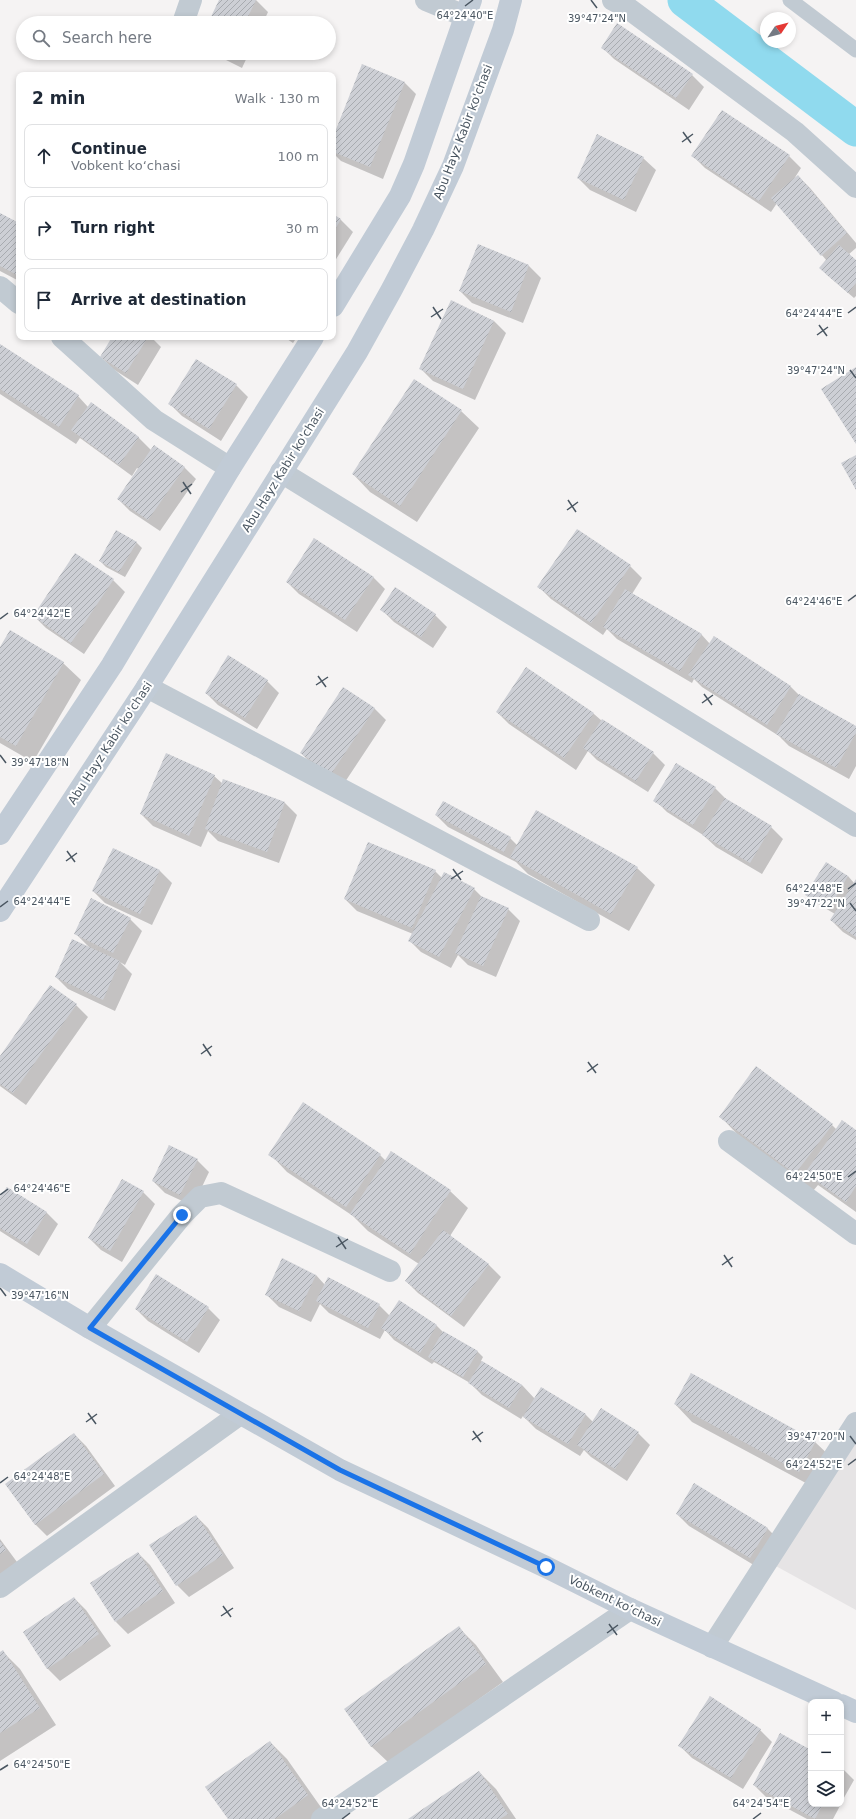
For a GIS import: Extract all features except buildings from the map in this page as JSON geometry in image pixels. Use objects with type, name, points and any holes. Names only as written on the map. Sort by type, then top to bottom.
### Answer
[{"type":"main road","name":"Abu Hayz Kabir ko'chasi","points":[[0,911],[147,687],[357,352],[423,230],[453,166],[502,30],[511,0]]},
{"type":"main road","points":[[336,301],[378,235],[403,189],[420,150],[468,8]]},
{"type":"main road","points":[[0,834],[112,665],[230,468],[311,340]]},
{"type":"main road","name":"Vobkent koʻchasi","points":[[0,1274],[90,1328],[340,1470],[546,1567],[630,1609],[827,1699]]},
{"type":"main road","points":[[844,1706],[856,1712]]},
{"type":"street","points":[[186,16],[192,0]]},
{"type":"street","points":[[426,0],[468,8]]},
{"type":"street","points":[[613,0],[625,6],[795,132],[856,187]]},
{"type":"street","points":[[0,287],[16,300]]},
{"type":"street","points":[[65,340],[154,420],[230,468]]},
{"type":"street","points":[[281,472],[856,826]]},
{"type":"street","points":[[147,687],[589,920]]},
{"type":"street","points":[[729,1140],[856,1234]]},
{"type":"street","points":[[90,1328],[182,1215],[200,1198],[220,1193],[390,1270]]},
{"type":"street","points":[[0,1586],[240,1414]]},
{"type":"street","points":[[712,1647],[856,1423]]},
{"type":"street","points":[[322,1819],[630,1609]]},
{"type":"lane","points":[[790,0],[856,50]]},
{"type":"shaded area","points":[[856,1440],[856,1610],[774,1565]]},
{"type":"waterway","points":[[685,0],[856,129]]},
{"type":"route","points":[[182,1215],[90,1328],[340,1470],[546,1567]]}]
